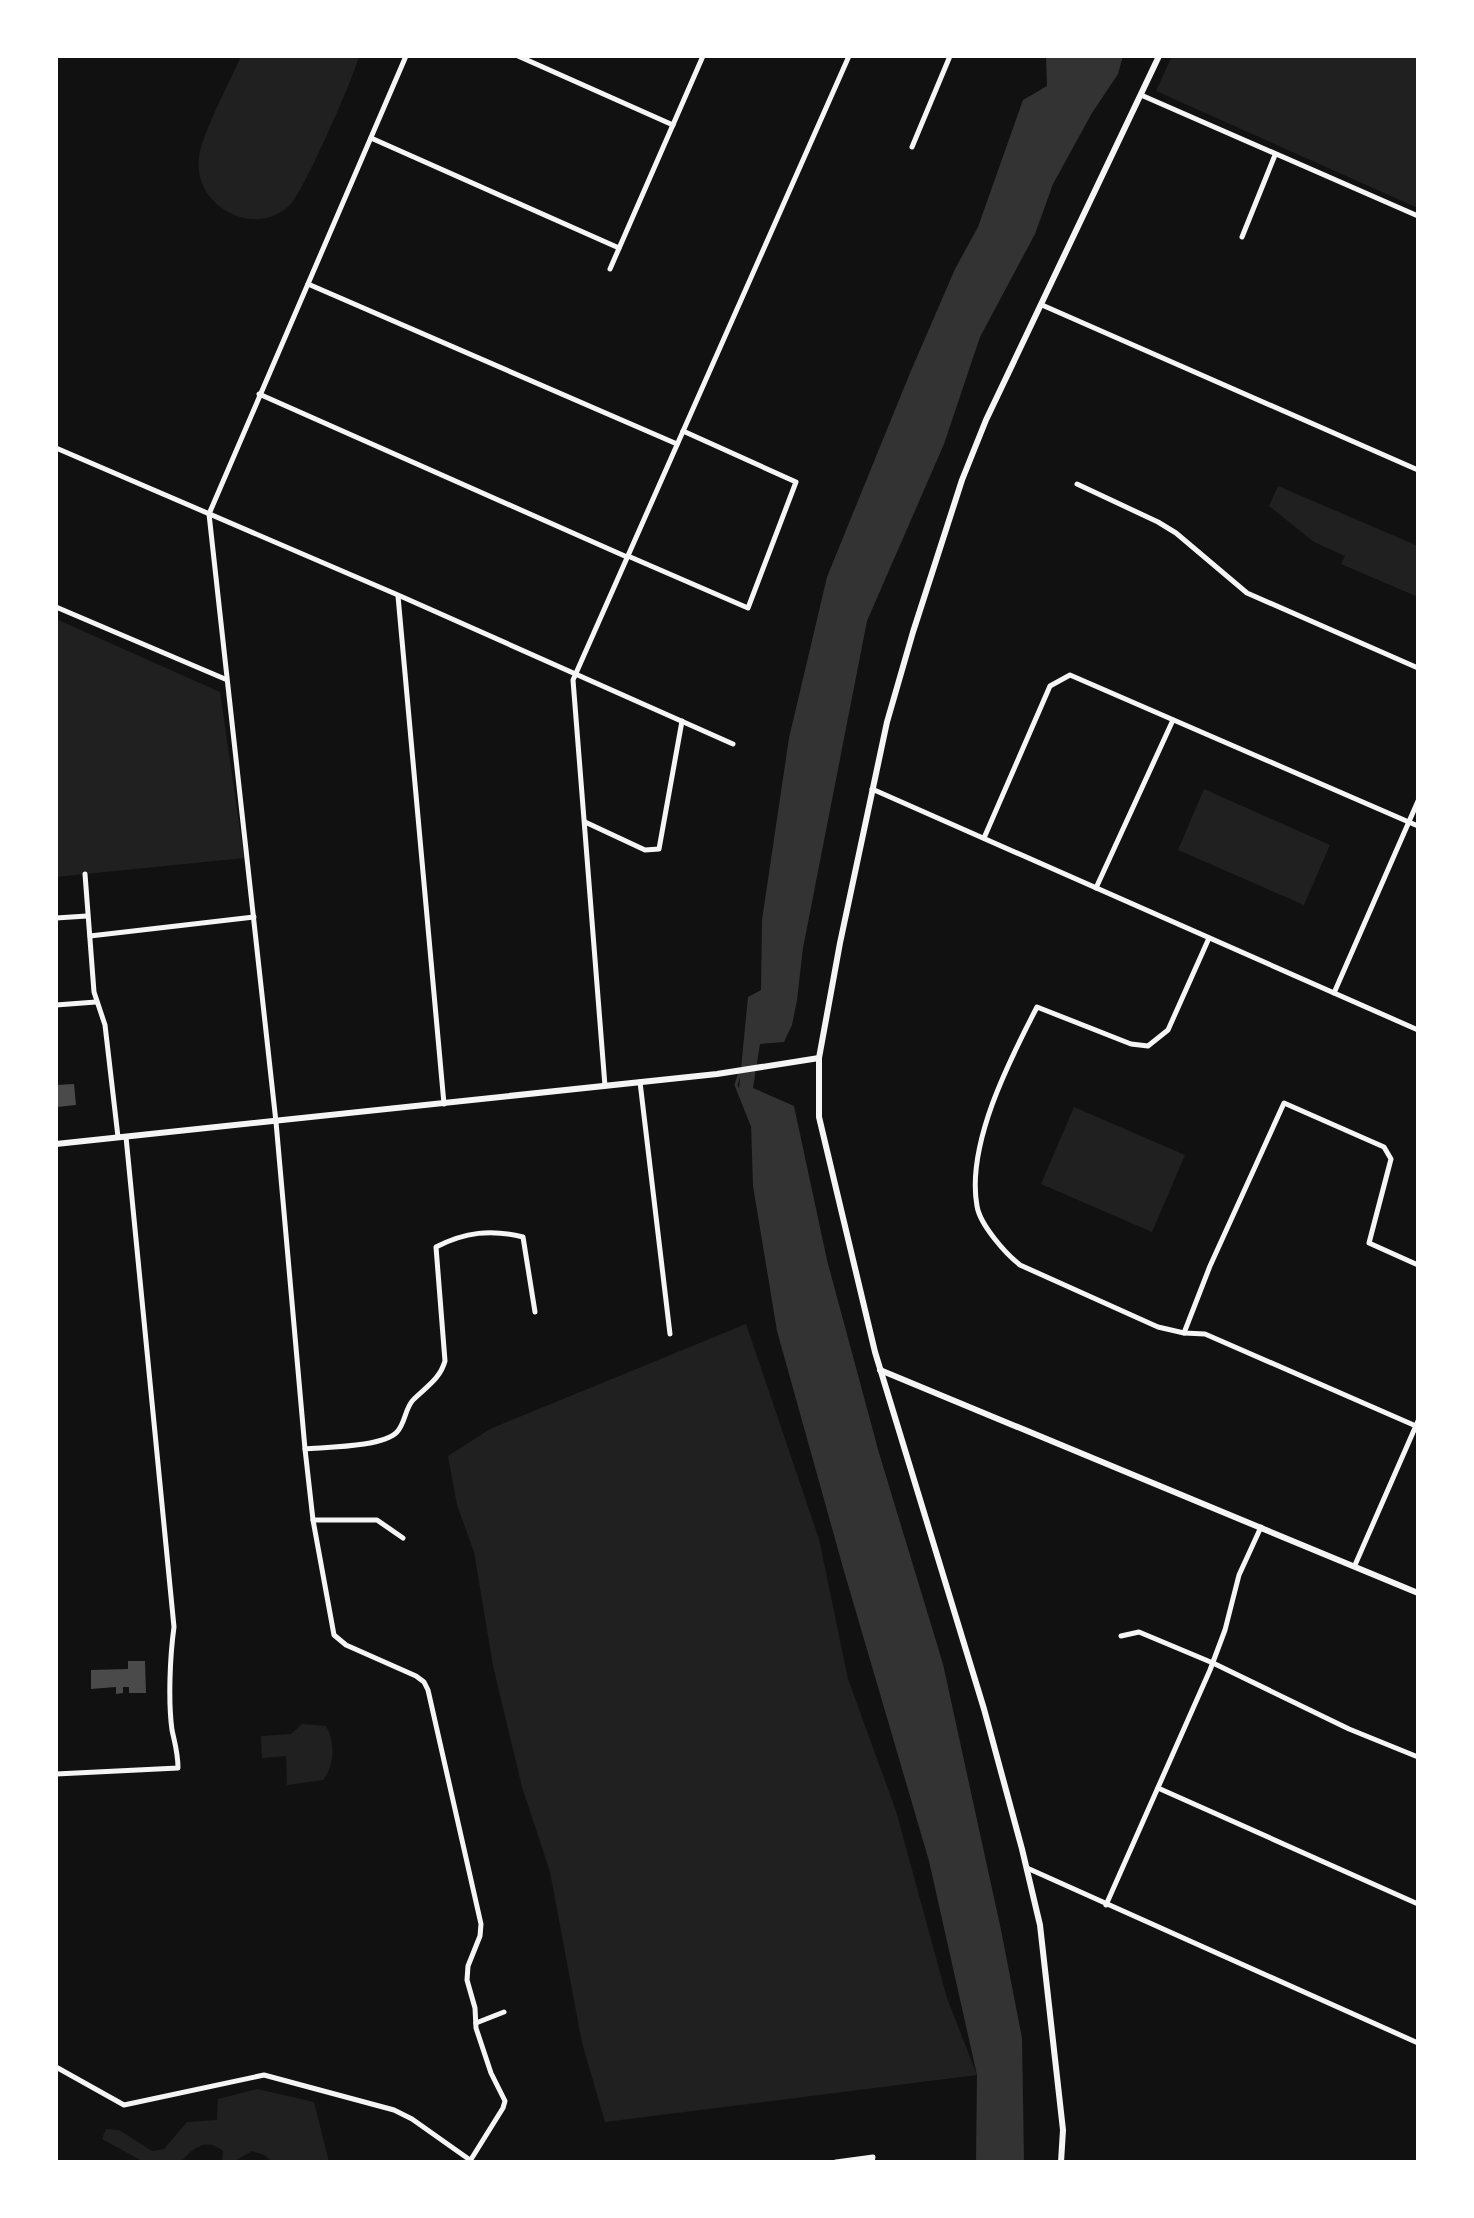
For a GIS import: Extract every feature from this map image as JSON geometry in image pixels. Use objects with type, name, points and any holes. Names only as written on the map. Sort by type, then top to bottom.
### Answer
[{"type":"street","points":[[56,2067],[124,2105],[264,2075],[394,2110],[412,2119],[471,2161],[505,2101],[491,2073],[476,2023],[467,1973],[481,1924],[428,1690],[416,1676],[346,1645],[334,1635],[313,1520],[305,1449],[276,1122],[209,514],[406,56]]},
{"type":"street","points":[[518,56],[673,125]]},
{"type":"street","points":[[610,269],[703,56]]},
{"type":"street","points":[[605,1086],[573,680],[849,56]]},
{"type":"street","points":[[912,147],[950,56]]},
{"type":"street","points":[[1061,2162],[1063,2130],[1040,1925],[984,1709],[945,1587],[908,1453],[880,1370],[819,1117],[819,1058],[887,722],[962,480],[986,420],[1159,56]]},
{"type":"street","points":[[1141,95],[1418,216]]},
{"type":"street","points":[[371,138],[619,248]]},
{"type":"street","points":[[1242,237],[1275,155]]},
{"type":"street","points":[[307,284],[677,444]]},
{"type":"street","points":[[1042,305],[1418,470]]},
{"type":"street","points":[[259,394],[748,608],[796,482],[683,431]]},
{"type":"street","points":[[56,448],[733,744]]},
{"type":"street","points":[[1077,484],[1176,533],[1247,593],[1418,668]]},
{"type":"street","points":[[398,595],[444,1104]]},
{"type":"street","points":[[56,607],[226,679]]},
{"type":"street","points":[[984,838],[1050,686],[1070,675],[1418,826]]},
{"type":"street","points":[[1096,888],[1173,720]]},
{"type":"street","points":[[584,821],[645,850],[659,849],[682,721]]},
{"type":"street","points":[[872,789],[1418,1030]]},
{"type":"street","points":[[1334,993],[1418,801]]},
{"type":"street","points":[[56,1774],[178,1768],[178,1745],[172,1732],[170,1652],[174,1627],[122,1137],[105,1025],[96,1002],[85,874]]},
{"type":"street","points":[[56,918],[87,916]]},
{"type":"street","points":[[90,936],[254,917]]},
{"type":"street","points":[[1209,938],[1168,1030],[1148,1046],[1131,1044],[1037,1007],[990,1110],[975,1166],[977,1210],[1005,1252],[1020,1265],[1158,1327],[1205,1334],[1417,1423],[1355,1565]]},
{"type":"street","points":[[56,1005],[96,1002]]},
{"type":"street","points":[[56,1144],[717,1074],[819,1058]]},
{"type":"street","points":[[640,1082],[670,1334]]},
{"type":"street","points":[[1184,1333],[1210,1266],[1284,1103],[1384,1147],[1391,1159],[1369,1243],[1418,1265]]},
{"type":"street","points":[[305,1449],[371,1442],[395,1434],[405,1420],[410,1403],[437,1379],[445,1361],[436,1247],[455,1237],[478,1233],[499,1231],[523,1237],[535,1312]]},
{"type":"street","points":[[880,1370],[1418,1593]]},
{"type":"street","points":[[313,1520],[377,1520],[403,1538]]},
{"type":"street","points":[[1106,1905],[1213,1663],[1239,1575],[1261,1526]]},
{"type":"street","points":[[1121,1636],[1139,1632],[1213,1663],[1349,1729],[1418,1757]]},
{"type":"street","points":[[1158,1788],[1418,1904]]},
{"type":"street","points":[[1027,1868],[1418,2043]]},
{"type":"street","points":[[476,2023],[504,2012]]},
{"type":"street","points":[[836,2162],[873,2157],[872,2162]]},
{"type":"shaded area","points":[[241,56],[359,56],[328,133],[297,195],[290,205],[275,215],[260,219],[244,218],[215,203],[205,190],[199,174],[199,157],[206,134]]},
{"type":"shaded area","points":[[1046,56],[1123,56],[1118,74],[1092,113],[1053,184],[1035,234],[980,337],[944,444],[867,621],[803,948],[792,1025],[784,1042],[760,1044],[753,1088],[794,1106],[827,1260],[879,1453],[943,1664],[1001,1930],[1022,2038],[1024,2162],[976,2162],[977,2075],[929,1861],[777,1331],[753,1186],[751,1123],[739,1089],[748,997],[761,990],[762,920],[789,738],[827,577],[910,373],[955,269],[978,227],[1023,100],[1047,86]]},
{"type":"shaded area","points":[[1172,56],[1412,56],[1418,59],[1418,208],[1156,91]]},
{"type":"shaded area","points":[[1278,486],[1418,546],[1418,597],[1341,564],[1345,556],[1314,542],[1269,506]]},
{"type":"shaded area","points":[[56,619],[220,692],[244,858],[56,877]]},
{"type":"shaded area","points":[[1204,789],[1330,845],[1304,905],[1178,850]]},
{"type":"shaded area","points":[[1074,1107],[1185,1155],[1152,1232],[1041,1184]]},
{"type":"shaded area","points":[[746,1324],[819,1539],[848,1679],[896,1811],[947,1998],[977,2075],[605,2122],[582,2043],[550,1872],[522,1787],[493,1666],[474,1552],[457,1505],[448,1456],[490,1429]]},
{"type":"shaded area","points":[[302,1724],[326,1726],[331,1739],[332,1761],[323,1780],[287,1785],[286,1756],[262,1758],[261,1736],[291,1734]]},
{"type":"shaded area","points":[[257,2089],[314,2102],[329,2162],[273,2162],[252,2151],[233,2162],[222,2162],[223,2151],[205,2145],[190,2152],[181,2162],[144,2162],[102,2139],[106,2129],[119,2130],[152,2151],[164,2149],[187,2122],[217,2120],[218,2099]]},
{"type":"building","points":[[74,1084],[76,1105],[57,1107],[56,1085]]},
{"type":"building","points":[[128,1661],[145,1661],[146,1693],[129,1693],[129,1687],[123,1687],[123,1693],[116,1694],[116,1687],[91,1689],[91,1670],[128,1669]]},
{"type":"waterway","points":[[740,1072],[736,1085],[752,1125]]}]
